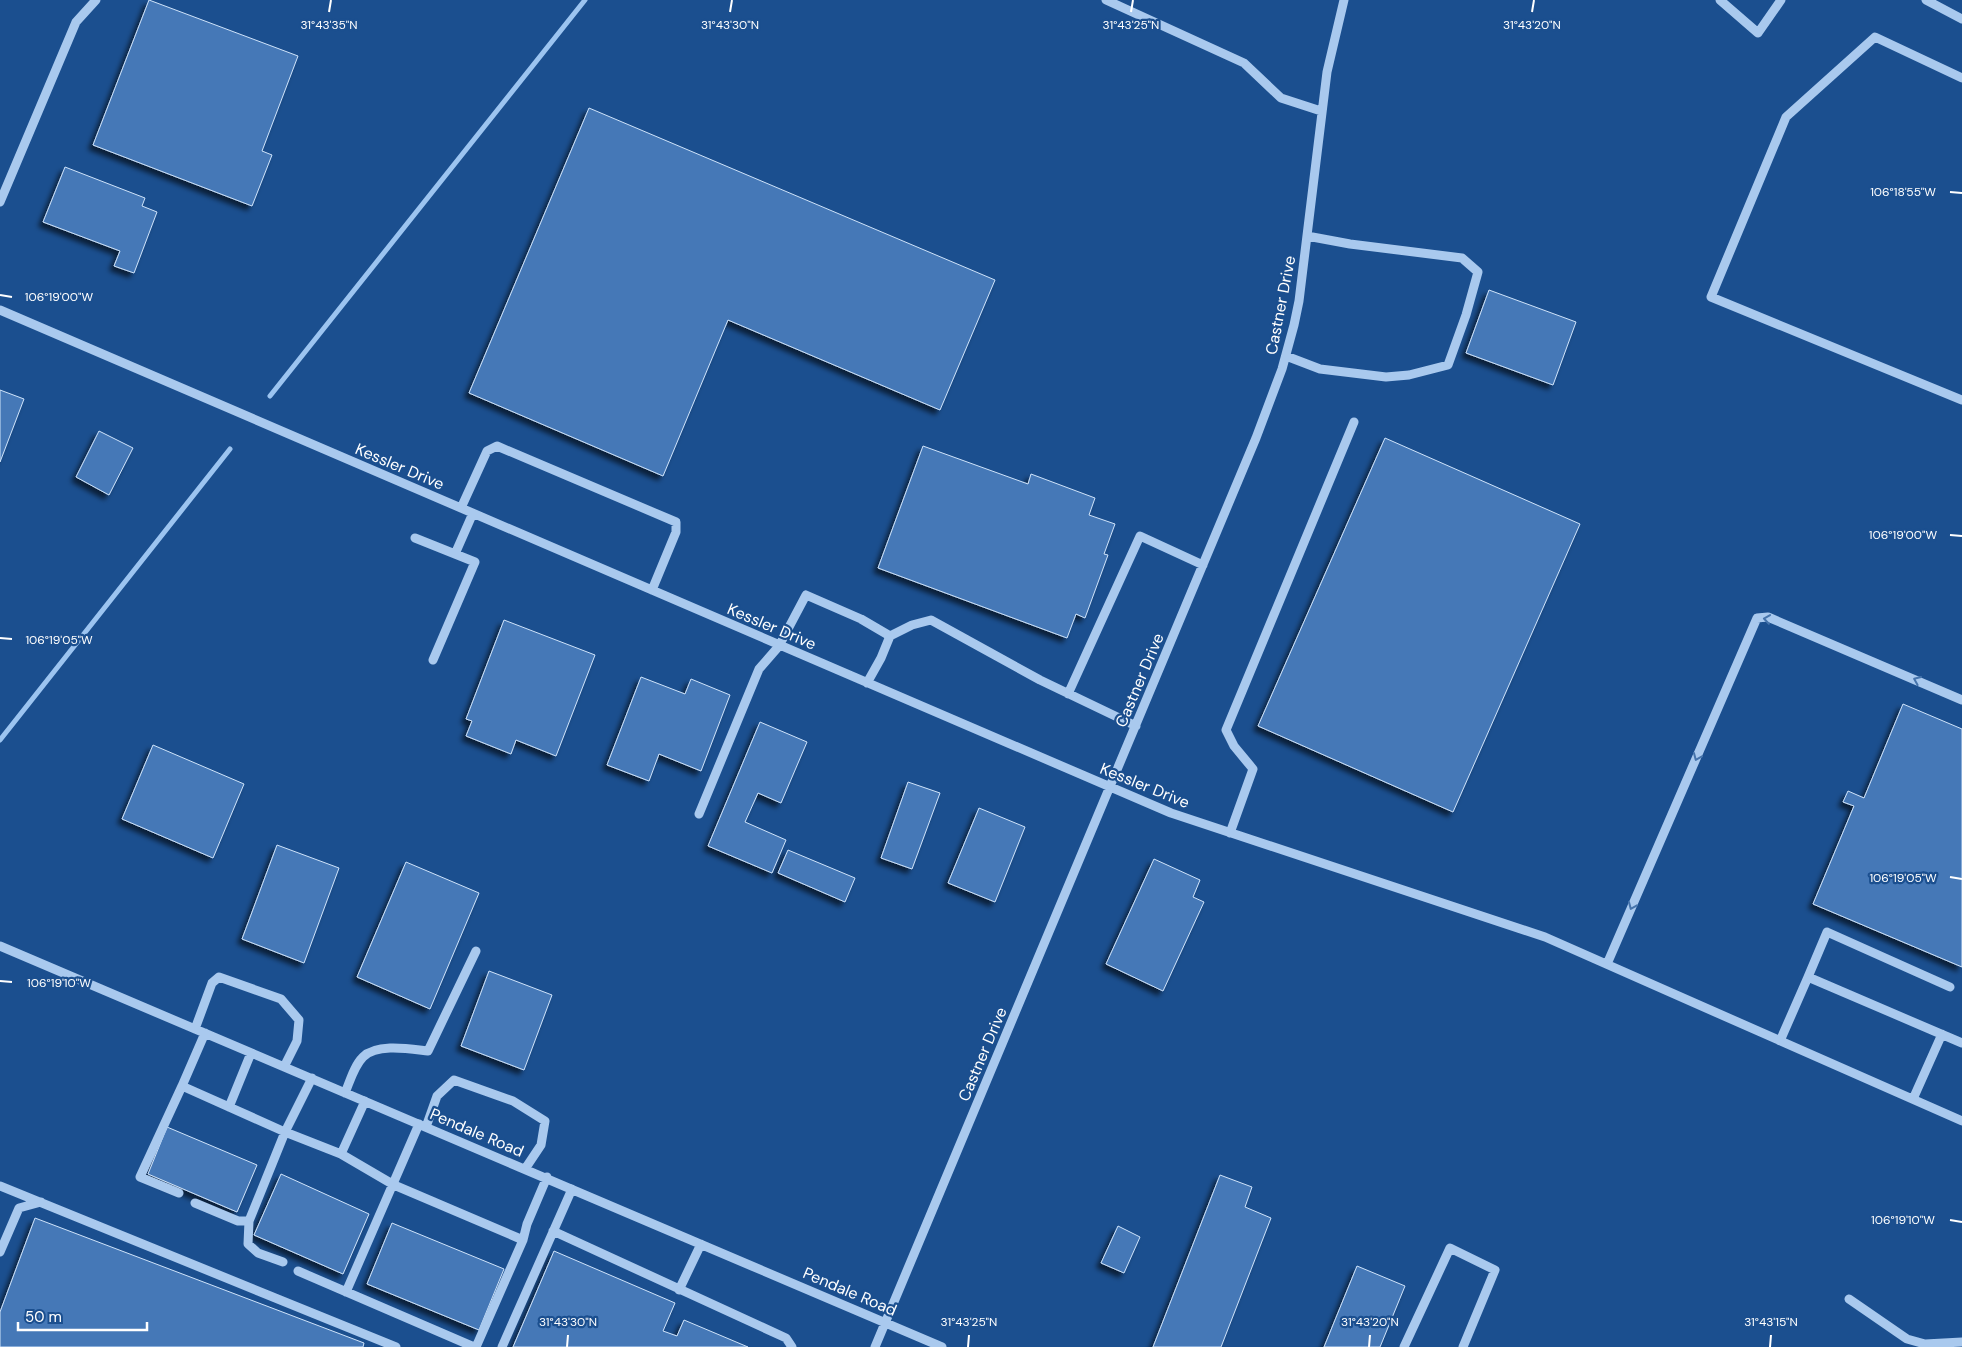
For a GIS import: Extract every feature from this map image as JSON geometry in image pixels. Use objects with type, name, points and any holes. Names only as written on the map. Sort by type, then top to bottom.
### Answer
[{"type":"street","points":[[0,202],[76,22],[96,0]]},
{"type":"street","points":[[1106,0],[1244,63],[1281,98],[1321,111]]},
{"type":"street","name":"Castner Drive","points":[[875,1347],[1256,438],[1286,356],[1299,301],[1327,72],[1344,0]]},
{"type":"street","points":[[1720,0],[1758,33],[1781,0]]},
{"type":"street","points":[[1926,0],[1962,19]]},
{"type":"street","points":[[1962,78],[1874,37],[1786,117],[1712,297],[1962,400]]},
{"type":"street","points":[[1286,356],[1320,369],[1386,377],[1409,375],[1448,365],[1466,315],[1478,272],[1462,258],[1350,244],[1307,236]]},
{"type":"street","name":"Kessler Drive","points":[[0,310],[1171,813],[1545,937],[1913,1100],[1961,1117]]},
{"type":"street","points":[[1230,833],[1252,769],[1234,746],[1226,730],[1354,422]]},
{"type":"street","points":[[461,508],[487,452],[497,446],[667,518],[676,522],[676,532],[652,590]]},
{"type":"street","points":[[456,554],[473,513]]},
{"type":"street","points":[[1068,694],[1140,536],[1203,565]]},
{"type":"street","points":[[415,538],[475,562],[433,660]]},
{"type":"street","points":[[699,814],[759,669],[779,646],[806,595],[861,619],[890,636]]},
{"type":"street","points":[[1607,964],[1757,618],[1768,617],[1962,700]]},
{"type":"street","points":[[867,682],[881,658],[890,636],[912,625],[931,620],[1040,680],[1136,726]]},
{"type":"street","points":[[1780,1041],[1827,932],[1950,986]]},
{"type":"street","name":"Pendale Road","points":[[0,946],[547,1177],[942,1347]]},
{"type":"street","points":[[345,1093],[356,1066],[363,1056],[388,1049],[402,1048],[428,1051],[476,951]]},
{"type":"street","points":[[195,1029],[212,983],[219,977],[281,998],[299,1020],[297,1041],[284,1067]]},
{"type":"street","points":[[1808,978],[1962,1043]]},
{"type":"street","points":[[179,1193],[140,1177],[205,1033]]},
{"type":"street","points":[[1913,1100],[1942,1034]]},
{"type":"street","points":[[229,1107],[251,1053]]},
{"type":"street","points":[[283,1262],[258,1253],[248,1244],[249,1221],[285,1132],[312,1078]]},
{"type":"street","points":[[346,1292],[394,1185],[437,1096],[454,1080],[513,1101],[545,1121],[541,1145],[525,1169]]},
{"type":"street","points":[[182,1086],[285,1132],[341,1154],[394,1185],[523,1240]]},
{"type":"street","points":[[341,1154],[365,1101]]},
{"type":"street","points":[[298,1271],[475,1347],[523,1240],[527,1224],[547,1177]]},
{"type":"street","points":[[0,1186],[396,1347]]},
{"type":"street","points":[[502,1347],[572,1189]]},
{"type":"street","points":[[0,1252],[18,1208],[41,1202]]},
{"type":"street","points":[[195,1203],[238,1221],[249,1221]]},
{"type":"street","points":[[553,1231],[786,1338],[792,1347]]},
{"type":"street","points":[[679,1290],[701,1244]]},
{"type":"street","points":[[1404,1347],[1450,1248],[1495,1270],[1463,1347]]},
{"type":"street","points":[[1849,1299],[1907,1339],[1925,1344],[1962,1342]]},
{"type":"building","points":[[149,0],[298,56],[262,151],[272,155],[252,206],[93,145]]},
{"type":"building","points":[[589,108],[995,280],[940,410],[728,320],[663,476],[469,393]]},
{"type":"building","points":[[65,167],[145,198],[142,206],[157,212],[134,273],[114,266],[120,251],[43,222]]},
{"type":"building","points":[[1489,290],[1576,322],[1553,385],[1466,353]]},
{"type":"building","points":[[0,390],[24,399],[0,462]]},
{"type":"building","points":[[99,431],[133,448],[109,495],[76,477]]},
{"type":"building","points":[[1385,438],[1580,524],[1453,812],[1258,726]]},
{"type":"building","points":[[923,446],[1028,484],[1031,474],[1095,498],[1089,515],[1115,524],[1104,554],[1108,555],[1085,618],[1076,614],[1067,638],[878,568]]},
{"type":"building","points":[[504,620],[595,655],[556,756],[516,740],[511,754],[466,736],[472,721],[466,719]]},
{"type":"building","points":[[641,677],[685,694],[691,679],[730,695],[701,771],[659,754],[649,781],[607,765]]},
{"type":"building","points":[[1903,704],[1962,729],[1962,967],[1813,904],[1854,806],[1843,802],[1848,791],[1864,798]]},
{"type":"building","points":[[760,722],[807,742],[781,803],[758,793],[745,822],[786,840],[772,873],[708,846]]},
{"type":"building","points":[[153,745],[244,784],[213,858],[122,819]]},
{"type":"building","points":[[908,782],[940,793],[912,869],[881,858]]},
{"type":"building","points":[[979,808],[1025,827],[995,902],[948,883]]},
{"type":"building","points":[[277,845],[339,868],[304,963],[242,939]]},
{"type":"building","points":[[788,850],[855,878],[845,902],[778,873]]},
{"type":"building","points":[[1154,859],[1200,880],[1193,897],[1204,902],[1163,991],[1106,964]]},
{"type":"building","points":[[406,862],[479,893],[430,1009],[357,977]]},
{"type":"building","points":[[489,971],[552,995],[524,1070],[461,1046]]},
{"type":"building","points":[[167,1127],[257,1165],[237,1212],[148,1174]]},
{"type":"building","points":[[281,1174],[369,1214],[343,1274],[254,1235]]},
{"type":"building","points":[[1220,1175],[1252,1187],[1245,1207],[1271,1218],[1221,1347],[1153,1347]]},
{"type":"building","points":[[35,1218],[364,1343],[363,1347],[0,1347],[0,1312]]},
{"type":"building","points":[[392,1223],[504,1269],[479,1330],[367,1284]]},
{"type":"building","points":[[1118,1226],[1140,1237],[1124,1273],[1101,1263]]},
{"type":"building","points":[[554,1251],[675,1303],[663,1331],[677,1336],[684,1320],[748,1347],[513,1347]]},
{"type":"building","points":[[1357,1266],[1405,1286],[1380,1347],[1324,1347]]},
{"type":"waterway","points":[[270,396],[585,0]]},
{"type":"waterway","points":[[0,740],[230,449]]}]
